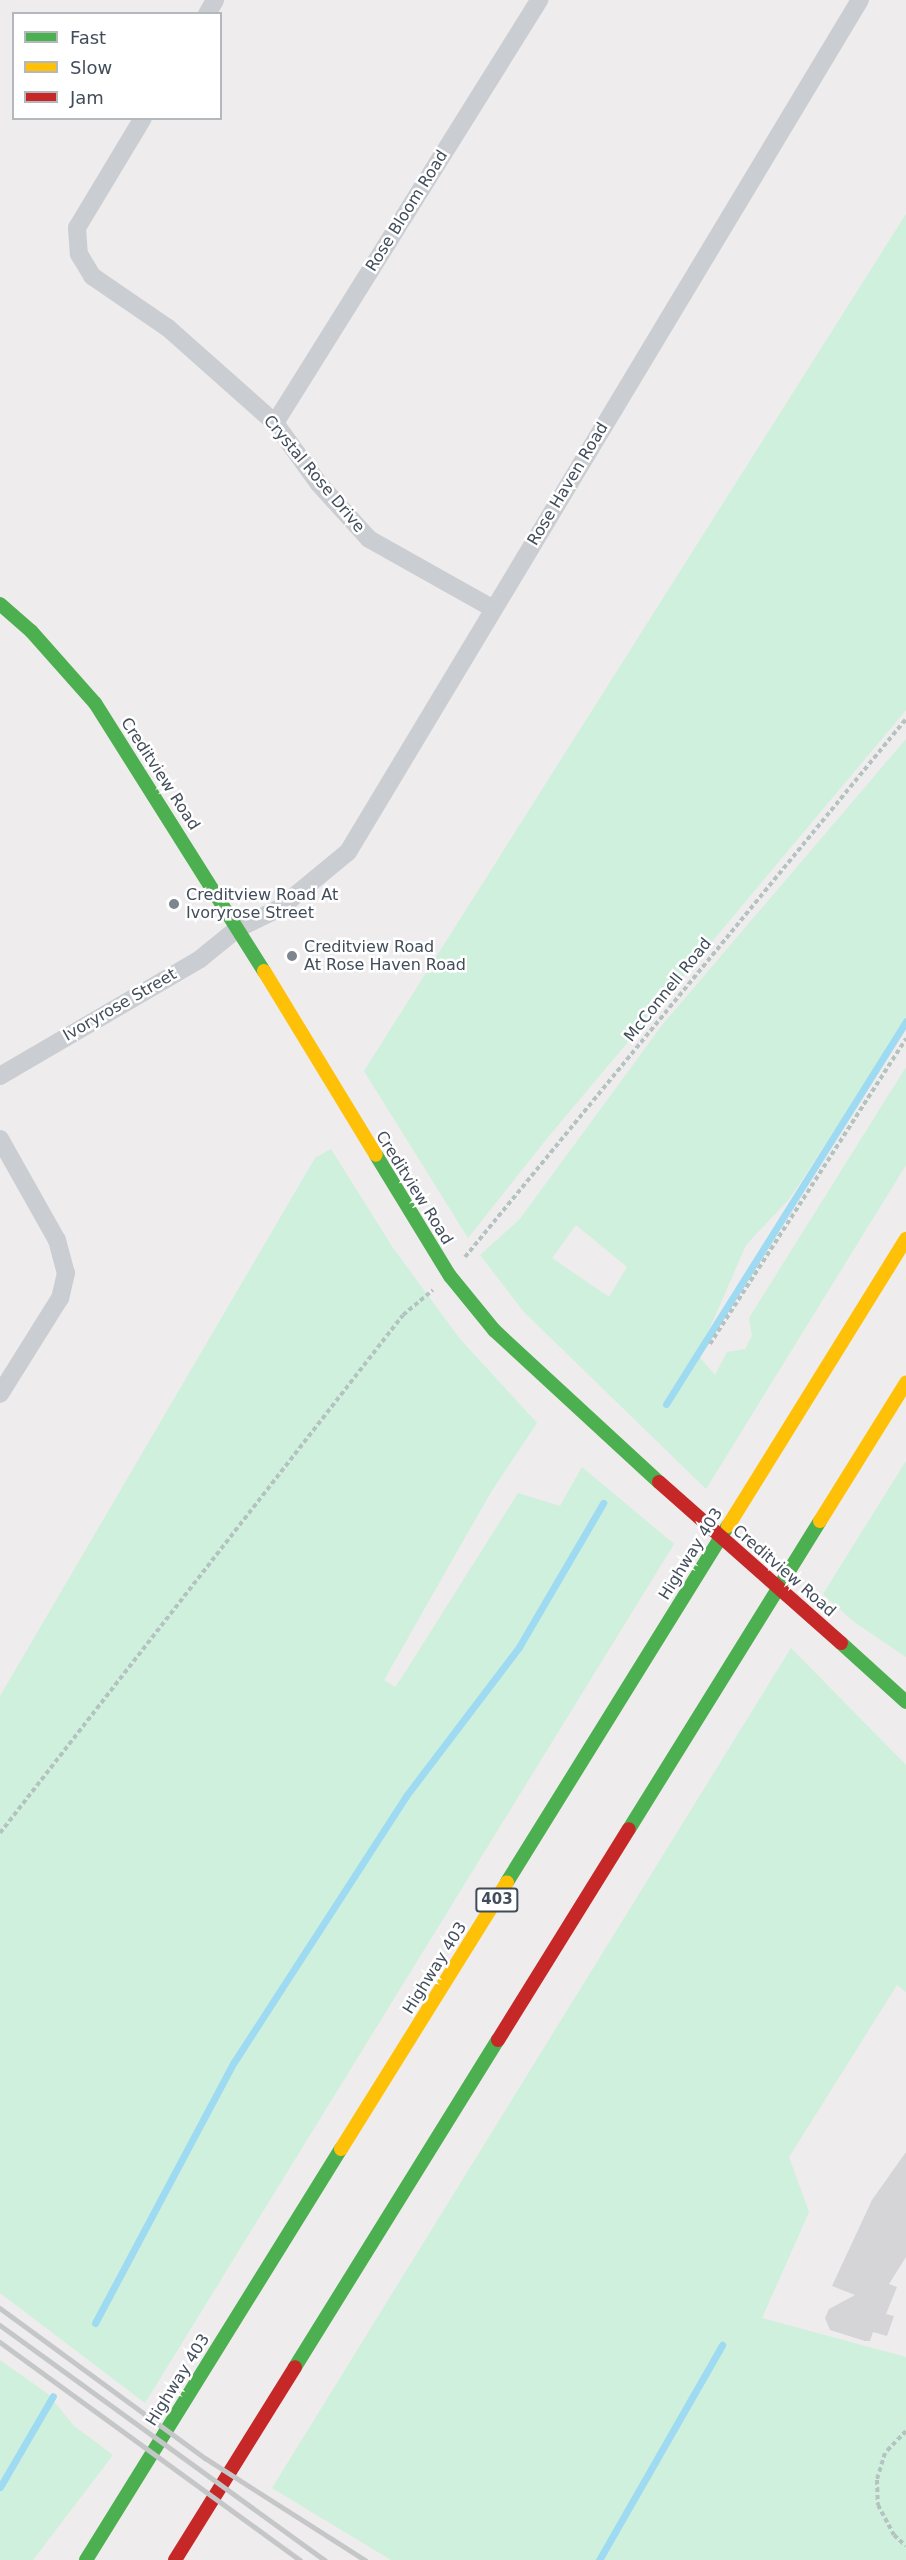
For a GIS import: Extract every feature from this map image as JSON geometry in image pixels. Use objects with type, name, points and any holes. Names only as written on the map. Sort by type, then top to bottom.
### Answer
[{"type":"main road","name":"Creditview Road","points":[[0,604],[31,632],[95,704],[152,788],[450,1276],[494,1330],[659,1482],[906,1702]]},
{"type":"main road","name":"Highway 403","points":[[86,2560],[906,1239]]},
{"type":"main road","points":[[175,2560],[906,1383]]},
{"type":"street","name":"Rose Bloom Road","points":[[275,423],[539,0]]},
{"type":"street","name":"Rose Haven Road","points":[[237,929],[280,908],[348,852],[492,608],[860,0]]},
{"type":"street","name":"Crystal Rose Drive","points":[[142,120],[77,228],[79,254],[92,276],[185,343],[275,423],[318,484],[369,539],[492,608]]},
{"type":"street","name":"Ivoryrose Street","points":[[0,1076],[200,959],[237,929]]},
{"type":"street","points":[[0,1139],[57,1240],[66,1273],[60,1298],[0,1394]]},
{"type":"path","name":"McConnell Road","points":[[0,1833],[403,1315],[450,1276],[906,720]]},
{"type":"path","points":[[710,1344],[906,1039]]},
{"type":"path","points":[[906,2431],[885,2453],[877,2480],[878,2505],[894,2535],[906,2546]]},
{"type":"green space","points":[[906,214],[906,710],[544,1142],[468,1238],[364,1071]]},
{"type":"green space","points":[[906,739],[906,1021],[790,1198],[746,1245],[698,1355],[715,1375],[727,1352],[745,1349],[752,1336],[749,1318],[906,1067],[906,1165],[706,1489],[524,1312],[480,1255],[519,1220],[663,1024]],"holes":[[[576,1225],[627,1267],[609,1297],[552,1258]]]},
{"type":"green space","points":[[331,1149],[393,1248],[460,1339],[537,1423],[491,1492],[384,1680],[395,1687],[518,1493],[560,1506],[582,1467],[674,1544],[145,2403],[0,2293],[0,1696],[315,1158]]},
{"type":"green space","points":[[906,1461],[906,1657],[854,1622],[823,1594]]},
{"type":"green space","points":[[791,1648],[906,1765],[906,1992],[897,1985],[789,2157],[809,2212],[762,2318],[906,2357],[906,2560],[391,2560],[272,2488]]},
{"type":"green space","points":[[0,2360],[48,2394],[74,2426],[113,2455],[33,2560],[0,2560]]},
{"type":"building","points":[[906,2152],[906,2257],[889,2284],[897,2287],[886,2314],[894,2316],[887,2336],[873,2332],[870,2341],[865,2341],[830,2330],[825,2318],[829,2309],[855,2295],[832,2286],[872,2200]]},
{"type":"waterway","points":[[666,1404],[906,1021]]},
{"type":"waterway","points":[[95,2323],[234,2062],[406,1796],[519,1647],[603,1503]]},
{"type":"waterway","points":[[599,2560],[722,2345]]},
{"type":"waterway","points":[[0,2487],[53,2396]]},
{"type":"railway","points":[[0,2308],[205,2458],[365,2560]]},
{"type":"railway","points":[[0,2325],[325,2560]]},
{"type":"railway","points":[[0,2342],[300,2560]]},
{"type":"traffic: fast","points":[[0,604],[31,631],[95,703],[264,971]]},
{"type":"traffic: fast","points":[[376,1155],[450,1276],[494,1330],[659,1482]]},
{"type":"traffic: fast","points":[[629,1829],[820,1521]]},
{"type":"traffic: fast","points":[[507,1882],[728,1526]]},
{"type":"traffic: fast","points":[[841,1643],[906,1702]]},
{"type":"traffic: fast","points":[[295,2367],[498,2040]]},
{"type":"traffic: fast","points":[[86,2560],[341,2149]]},
{"type":"traffic: slow","points":[[264,971],[376,1155]]},
{"type":"traffic: slow","points":[[728,1526],[906,1239]]},
{"type":"traffic: slow","points":[[820,1521],[906,1383]]},
{"type":"traffic: slow","points":[[341,2149],[507,1882]]},
{"type":"traffic: jam","points":[[659,1482],[841,1643]]},
{"type":"traffic: jam","points":[[498,2040],[629,1829]]},
{"type":"traffic: jam","points":[[175,2560],[295,2367]]},
{"type":"place","name":"Creditview Road At Ivoryrose Street","points":[[174,904]]},
{"type":"place","name":"Creditview Road At Rose Haven Road","points":[[292,956]]}]
